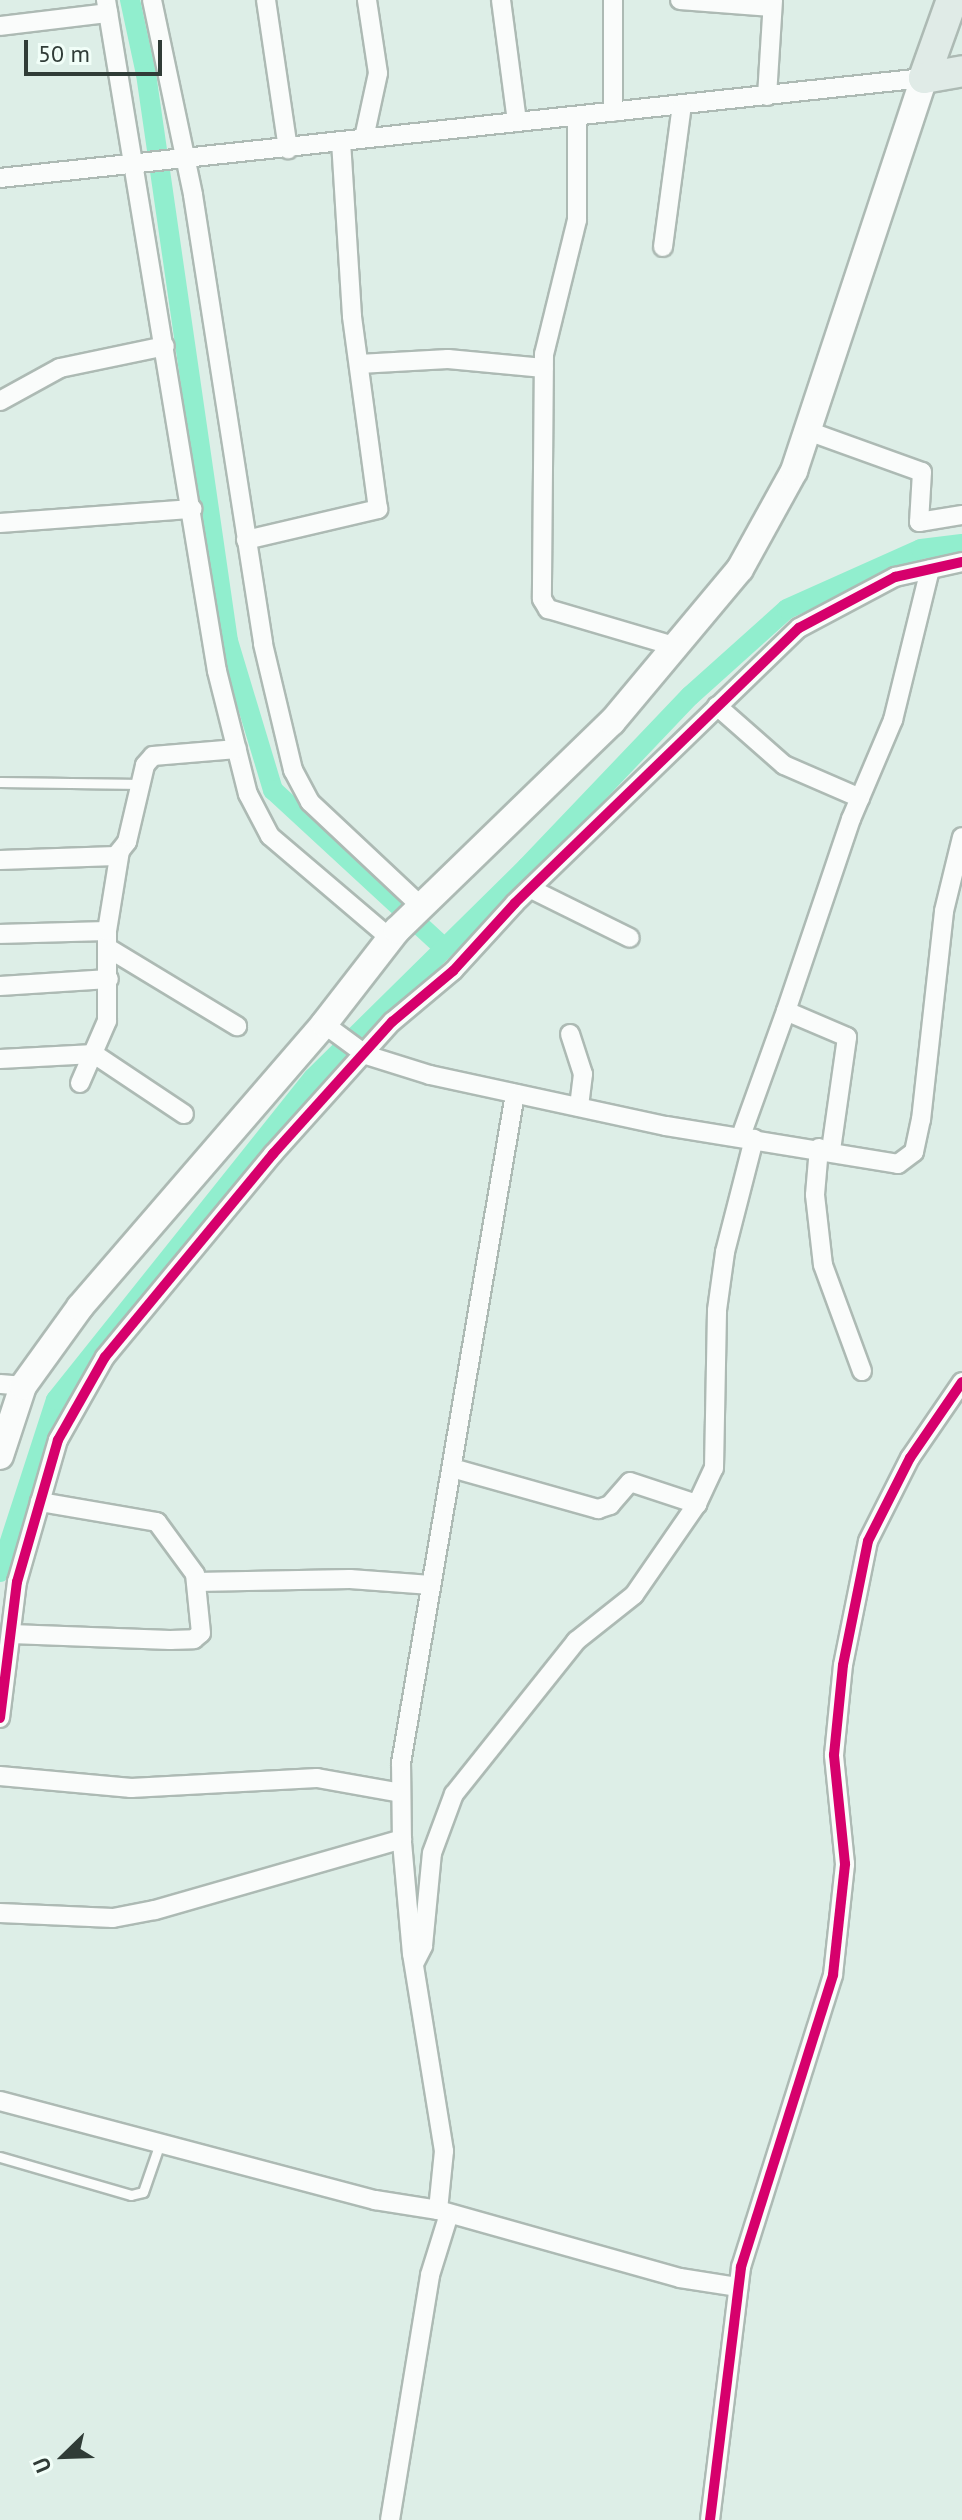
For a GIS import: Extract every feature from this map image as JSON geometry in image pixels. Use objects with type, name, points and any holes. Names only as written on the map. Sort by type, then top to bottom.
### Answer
[{"type":"main road","points":[[0,1456],[12,1385],[331,1029],[393,934],[612,722],[740,569],[794,471],[952,0]]},
{"type":"main road","points":[[924,78],[962,71]]},
{"type":"street","points":[[152,0],[246,540],[293,770],[310,802],[419,908]]},
{"type":"street","points":[[266,0],[288,149]]},
{"type":"street","points":[[364,138],[378,73],[367,0]]},
{"type":"street","points":[[501,0],[517,122]]},
{"type":"street","points":[[613,0],[613,112]]},
{"type":"street","points":[[680,0],[773,3],[767,96]]},
{"type":"street","points":[[0,26],[107,6],[138,162],[217,671],[248,794],[270,836],[393,934]]},
{"type":"street","points":[[0,178],[924,78]]},
{"type":"street","points":[[663,247],[682,105]]},
{"type":"street","points":[[577,116],[577,220],[544,368],[542,599],[548,609],[677,647]]},
{"type":"street","points":[[246,540],[378,509],[359,364],[341,141]]},
{"type":"street","points":[[0,401],[60,368],[165,346]]},
{"type":"street","points":[[359,364],[448,359],[544,368]]},
{"type":"street","points":[[808,431],[918,468],[924,476],[919,522],[962,515]]},
{"type":"street","points":[[0,523],[192,509]]},
{"type":"street","points":[[0,1718],[17,1582],[58,1440],[105,1357],[345,1070],[392,1022],[453,971],[531,889],[799,628],[895,577],[962,562]]},
{"type":"street","points":[[414,1962],[423,1946],[432,1853],[454,1794],[576,1641],[634,1595],[697,1504],[714,1468],[714,1357],[725,1252],[747,1137],[786,1011],[860,798],[908,673],[930,569]]},
{"type":"street","points":[[717,706],[784,765],[860,798]]},
{"type":"street","points":[[80,1083],[107,1021],[108,940],[120,851],[153,756],[237,749]]},
{"type":"street","points":[[331,1029],[362,1053],[515,1094],[825,1149],[885,1165],[898,1164],[914,1152],[944,911],[962,837]]},
{"type":"street","points":[[0,860],[110,859],[120,851]]},
{"type":"street","points":[[531,889],[630,938]]},
{"type":"street","points":[[0,934],[108,940],[237,1026]]},
{"type":"street","points":[[0,986],[109,979]]},
{"type":"street","points":[[786,1011],[847,1037],[815,1195],[823,1265],[862,1371]]},
{"type":"street","points":[[570,1034],[584,1084],[579,1107]]},
{"type":"street","points":[[0,1059],[94,1054],[184,1114]]},
{"type":"street","points":[[390,2520],[443,2212],[444,2151],[414,1962],[402,1839],[401,1763],[515,1094]]},
{"type":"street","points":[[710,2520],[738,2287],[785,2118],[833,1975],[845,1864],[834,1755],[843,1665],[868,1541],[910,1458],[962,1382]]},
{"type":"street","points":[[452,1468],[598,1509],[607,1508],[624,1484],[633,1481],[697,1504]]},
{"type":"street","points":[[11,1634],[194,1639],[201,1633],[196,1582],[157,1522],[40,1502]]},
{"type":"street","points":[[196,1582],[350,1579],[431,1585]]},
{"type":"street","points":[[0,1776],[131,1788],[317,1778],[401,1793]]},
{"type":"street","points":[[0,1913],[113,1918],[155,1910],[402,1839]]},
{"type":"street","points":[[0,2101],[375,2200],[443,2212],[680,2278],[738,2287]]},
{"type":"lane","points":[[0,782],[141,784]]},
{"type":"lane","points":[[0,2157],[131,2195],[143,2192],[160,2143]]},
{"type":"waterway","points":[[130,0],[146,74],[228,641],[273,790],[443,947]]},
{"type":"waterway","points":[[0,1572],[56,1400],[313,1078],[527,867],[690,696],[787,609],[921,549],[962,544]]},
{"type":"cycle path","points":[[0,1718],[17,1582],[58,1440],[105,1357],[273,1154],[392,1022],[453,971],[515,903],[799,628],[895,577],[962,562]]},
{"type":"cycle path","points":[[710,2520],[741,2267],[833,1975],[845,1864],[834,1755],[843,1665],[868,1541],[910,1458],[962,1382]]}]
